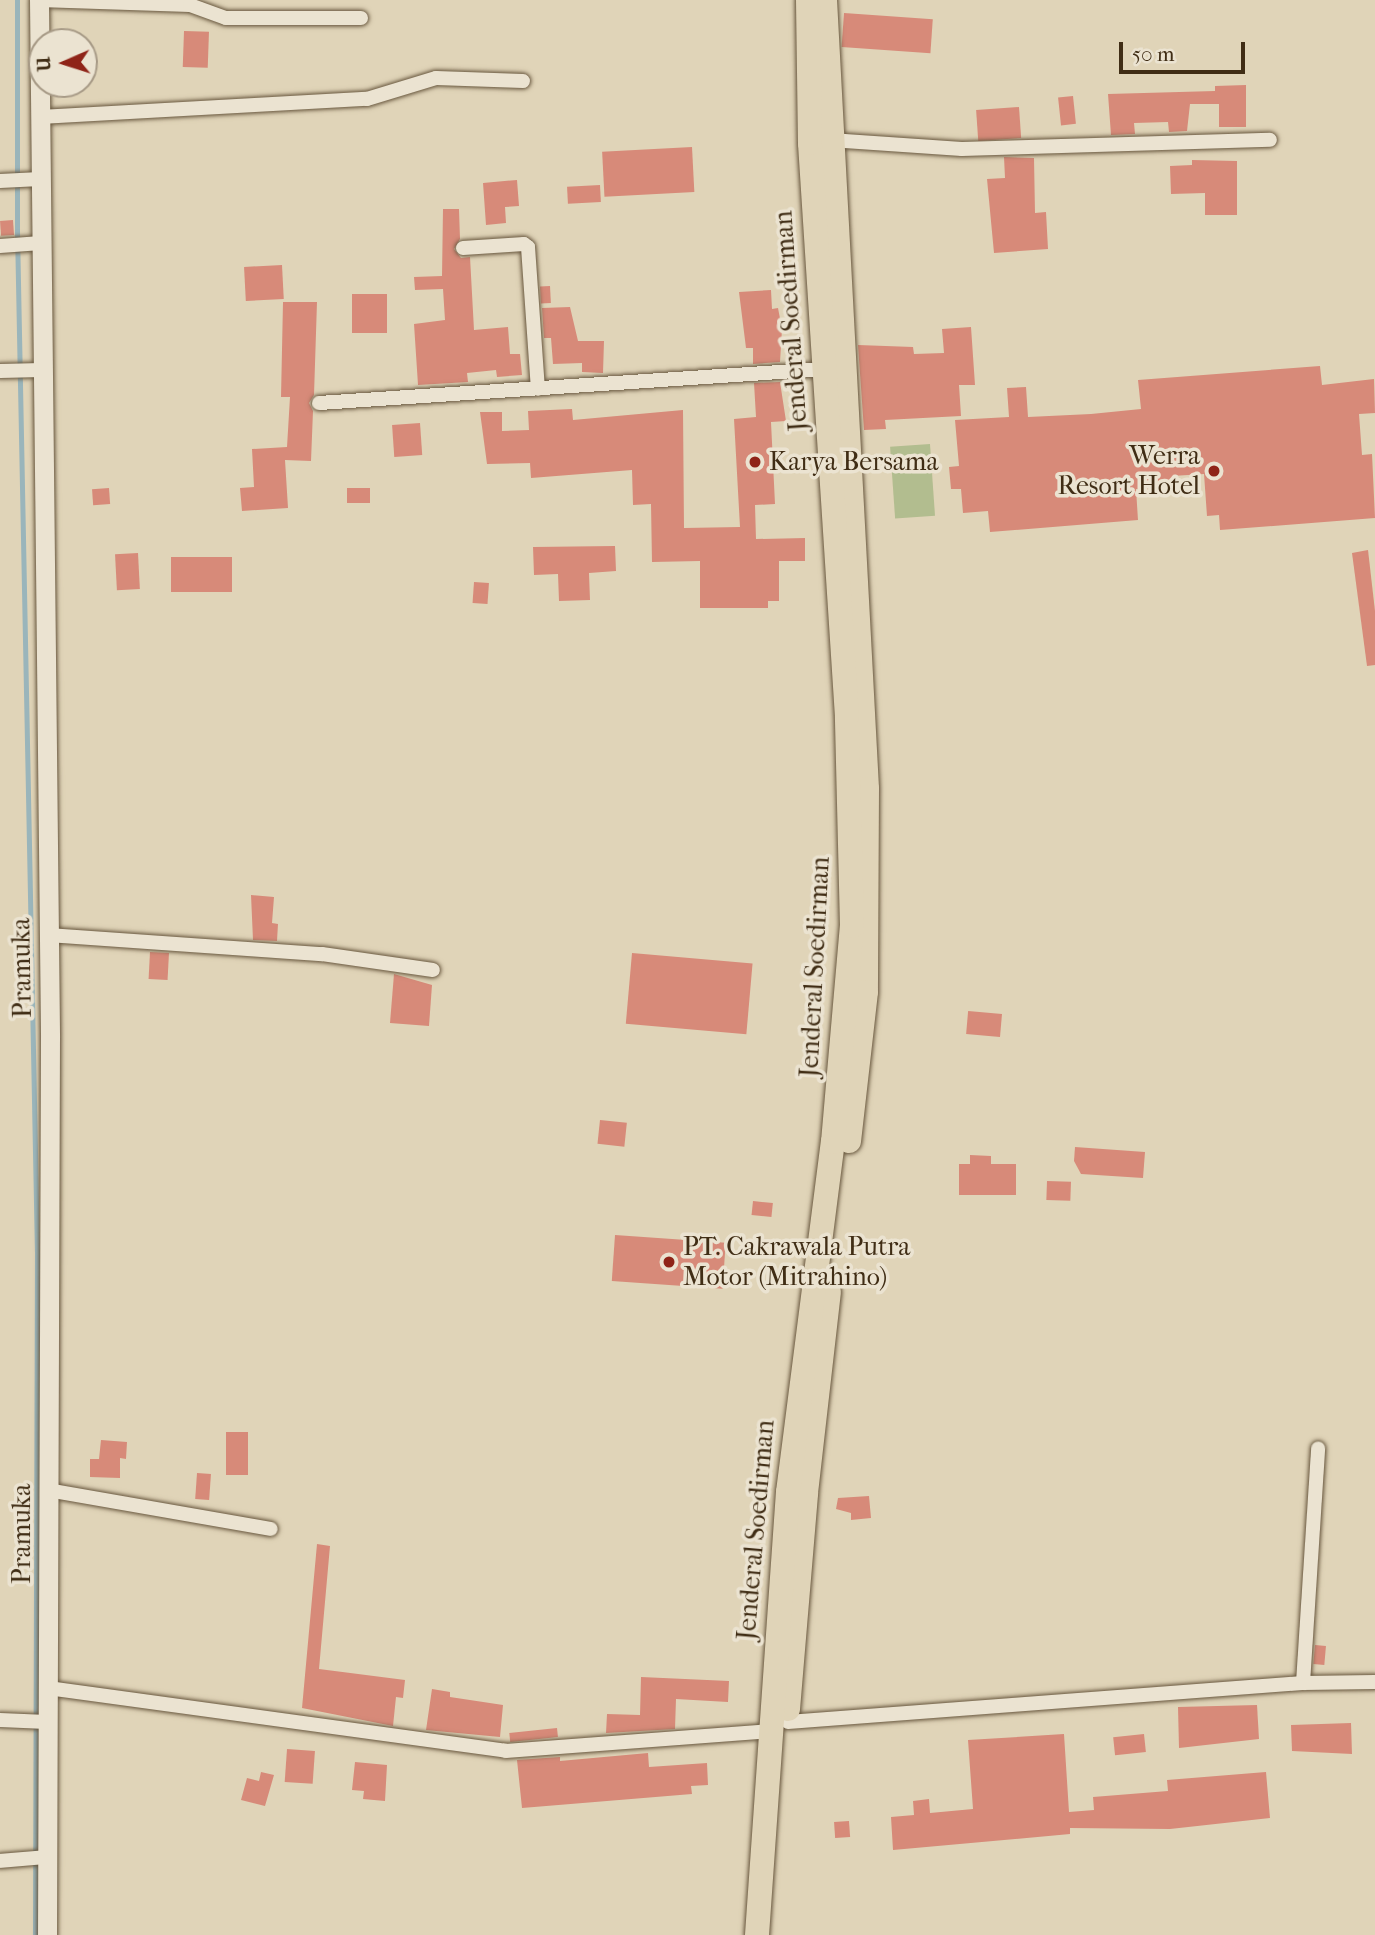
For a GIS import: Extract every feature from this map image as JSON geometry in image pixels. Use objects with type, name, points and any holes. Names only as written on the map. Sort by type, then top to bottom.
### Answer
[{"type":"highway","name":"Jenderal Soedirman","points":[[774,1935],[788,1492],[833,1142],[852,926],[848,716],[810,143],[808,0]]},
{"type":"highway","name":"Jenderal Soedirman","points":[[757,1935],[810,1453],[860,1051],[870,927],[865,716],[830,140],[825,0]]},
{"type":"street","points":[[39,0],[190,5],[226,18],[361,18]]},
{"type":"street","name":"Pramuka","points":[[39,0],[40,117],[33,179],[48,935],[47,1935]]},
{"type":"street","points":[[40,117],[367,99],[436,78],[523,81]]},
{"type":"street","points":[[830,140],[962,149],[1270,139]]},
{"type":"street","points":[[2,181],[33,179]]},
{"type":"street","points":[[4,245],[34,244]]},
{"type":"street","points":[[463,248],[524,244],[528,247],[538,389]]},
{"type":"street","points":[[318,404],[824,369]]},
{"type":"street","points":[[4,370],[38,370]]},
{"type":"street","points":[[48,935],[322,954],[433,970]]},
{"type":"street","points":[[1303,1683],[1318,1448]]},
{"type":"street","points":[[48,1490],[271,1529]]},
{"type":"street","points":[[48,1688],[506,1751],[1303,1683],[1375,1682]]},
{"type":"street","points":[[0,1720],[47,1722]]},
{"type":"street","points":[[0,1861],[47,1857]]},
{"type":"green space","points":[[930,444],[935,516],[895,519],[890,447]]},
{"type":"building","points":[[844,13],[933,19],[930,53],[842,47]]},
{"type":"building","points":[[184,31],[209,32],[208,68],[183,67]]},
{"type":"building","points":[[1246,85],[1246,127],[1219,127],[1219,104],[1190,104],[1187,131],[1169,132],[1168,122],[1134,123],[1135,134],[1111,135],[1108,94],[1215,91],[1215,86]]},
{"type":"building","points":[[1073,96],[1076,124],[1061,125],[1058,98]]},
{"type":"building","points":[[1019,107],[1021,138],[978,141],[976,110]]},
{"type":"building","points":[[692,147],[694,192],[604,197],[602,152]]},
{"type":"building","points":[[1004,157],[1034,158],[1035,213],[1046,212],[1048,249],[994,253],[987,179],[1005,178]]},
{"type":"building","points":[[1192,160],[1237,161],[1237,215],[1205,215],[1205,193],[1171,194],[1170,166],[1192,165]]},
{"type":"building","points":[[517,180],[519,206],[505,207],[506,223],[486,225],[483,183]]},
{"type":"building","points":[[600,185],[601,202],[568,204],[567,187]]},
{"type":"building","points":[[443,209],[459,209],[460,239],[454,249],[461,258],[470,257],[474,330],[508,327],[510,354],[520,354],[522,375],[497,377],[496,370],[467,373],[468,382],[418,385],[414,324],[445,320],[443,289],[415,290],[414,277],[442,276]]},
{"type":"building","points":[[13,220],[14,235],[1,236],[0,221]]},
{"type":"building","points":[[282,265],[284,299],[246,301],[244,267]]},
{"type":"building","points":[[550,286],[551,303],[541,304],[540,287]]},
{"type":"building","points":[[771,290],[772,309],[778,308],[782,329],[780,362],[753,364],[753,348],[746,348],[739,292]]},
{"type":"building","points":[[352,294],[387,294],[387,333],[352,333]]},
{"type":"building","points":[[283,302],[317,302],[314,395],[309,403],[313,411],[311,461],[285,460],[288,508],[242,511],[240,488],[254,487],[252,449],[287,447],[290,397],[281,397]]},
{"type":"building","points":[[570,307],[578,341],[604,341],[603,373],[582,372],[582,363],[553,364],[551,338],[544,338],[542,308]]},
{"type":"building","points":[[971,327],[975,385],[959,385],[961,416],[885,420],[886,429],[864,430],[858,345],[913,347],[914,354],[944,353],[942,329]]},
{"type":"building","points":[[1320,366],[1322,385],[1374,379],[1375,413],[1359,414],[1362,455],[1372,454],[1375,518],[1220,530],[1219,515],[1207,516],[1204,474],[1172,476],[1173,488],[1136,489],[1138,520],[990,532],[988,511],[963,513],[961,489],[951,489],[949,467],[959,466],[955,420],[1009,417],[1007,388],[1026,387],[1028,417],[1091,414],[1141,409],[1138,380]]},
{"type":"building","points":[[780,382],[786,421],[771,422],[775,504],[755,505],[756,539],[805,538],[805,561],[779,561],[779,601],[768,601],[768,608],[700,608],[700,561],[652,562],[651,504],[633,505],[632,470],[531,478],[530,463],[487,464],[480,412],[502,412],[502,431],[529,430],[528,411],[572,409],[573,420],[683,410],[684,528],[740,527],[734,419],[756,417],[754,383]]},
{"type":"building","points":[[420,423],[422,455],[394,457],[392,425]]},
{"type":"building","points":[[109,488],[110,504],[93,505],[92,489]]},
{"type":"building","points":[[347,488],[370,488],[370,503],[347,503]]},
{"type":"building","points":[[615,546],[616,571],[589,573],[590,600],[559,601],[558,574],[534,575],[533,547]]},
{"type":"building","points":[[1368,550],[1375,611],[1375,665],[1367,666],[1352,553]]},
{"type":"building","points":[[138,553],[140,589],[117,590],[115,554]]},
{"type":"building","points":[[171,557],[232,557],[232,592],[171,592]]},
{"type":"building","points":[[474,582],[489,583],[487,604],[473,603]]},
{"type":"building","points":[[251,895],[274,897],[272,923],[278,924],[277,941],[253,940]]},
{"type":"building","points":[[150,952],[169,953],[168,980],[149,979]]},
{"type":"building","points":[[632,953],[753,964],[746,1034],[626,1024]]},
{"type":"building","points":[[394,974],[432,985],[429,1026],[390,1023]]},
{"type":"building","points":[[968,1011],[1002,1014],[1000,1037],[966,1034]]},
{"type":"building","points":[[600,1120],[627,1123],[624,1147],[597,1144]]},
{"type":"building","points":[[1075,1147],[1145,1152],[1143,1178],[1081,1174],[1074,1161]]},
{"type":"building","points":[[970,1155],[991,1156],[991,1164],[1016,1164],[1016,1195],[959,1195],[959,1164],[970,1164]]},
{"type":"building","points":[[1047,1181],[1071,1182],[1070,1201],[1046,1200]]},
{"type":"building","points":[[753,1201],[773,1203],[771,1217],[752,1215]]},
{"type":"building","name":"PT. Cakrawala Putra Motor (Mitrahino)","points":[[615,1235],[726,1243],[723,1289],[612,1281]]},
{"type":"building","points":[[226,1432],[248,1432],[248,1475],[226,1475]]},
{"type":"building","points":[[101,1440],[127,1442],[126,1459],[120,1458],[120,1478],[90,1477],[90,1459],[99,1459]]},
{"type":"building","points":[[197,1473],[211,1474],[209,1500],[195,1499]]},
{"type":"building","points":[[869,1496],[871,1518],[851,1520],[851,1513],[836,1509],[838,1498]]},
{"type":"building","points":[[317,1544],[330,1546],[319,1669],[405,1680],[403,1698],[396,1697],[393,1726],[302,1708]]},
{"type":"building","points":[[1315,1645],[1326,1646],[1324,1665],[1313,1664]]},
{"type":"building","points":[[641,1677],[729,1681],[728,1702],[676,1699],[675,1729],[606,1733],[607,1714],[640,1715]]},
{"type":"building","points":[[432,1689],[450,1692],[450,1697],[503,1705],[500,1737],[426,1730]]},
{"type":"building","points":[[1257,1705],[1259,1739],[1179,1748],[1178,1707]]},
{"type":"building","points":[[1351,1723],[1352,1754],[1292,1751],[1291,1725]]},
{"type":"building","points":[[557,1728],[558,1737],[510,1742],[509,1733]]},
{"type":"building","points":[[1064,1734],[1069,1812],[1094,1810],[1093,1797],[1168,1791],[1167,1780],[1266,1772],[1270,1818],[1170,1829],[1070,1828],[1070,1834],[893,1850],[891,1817],[914,1815],[913,1801],[929,1799],[930,1813],[973,1809],[968,1740]]},
{"type":"building","points":[[1144,1734],[1146,1752],[1115,1755],[1113,1737]]},
{"type":"building","points":[[287,1749],[315,1751],[313,1784],[285,1782]]},
{"type":"building","points":[[648,1753],[649,1767],[707,1763],[708,1785],[691,1786],[692,1794],[522,1808],[517,1760],[560,1757],[560,1761]]},
{"type":"building","points":[[355,1762],[387,1765],[385,1801],[363,1799],[364,1791],[352,1790]]},
{"type":"building","points":[[261,1772],[274,1775],[265,1806],[241,1800],[247,1778],[259,1781]]},
{"type":"building","points":[[849,1821],[850,1837],[835,1838],[834,1822]]},
{"type":"waterway","points":[[17,0],[17,231],[37,1252],[35,1935]]},
{"type":"place","name":"Karya Bersama","points":[[755,462]]},
{"type":"place","name":"Werra Resort Hotel","points":[[1214,471]]},
{"type":"place","name":"PT. Cakrawala Putra Motor (Mitrahino)","points":[[669,1262]]}]
